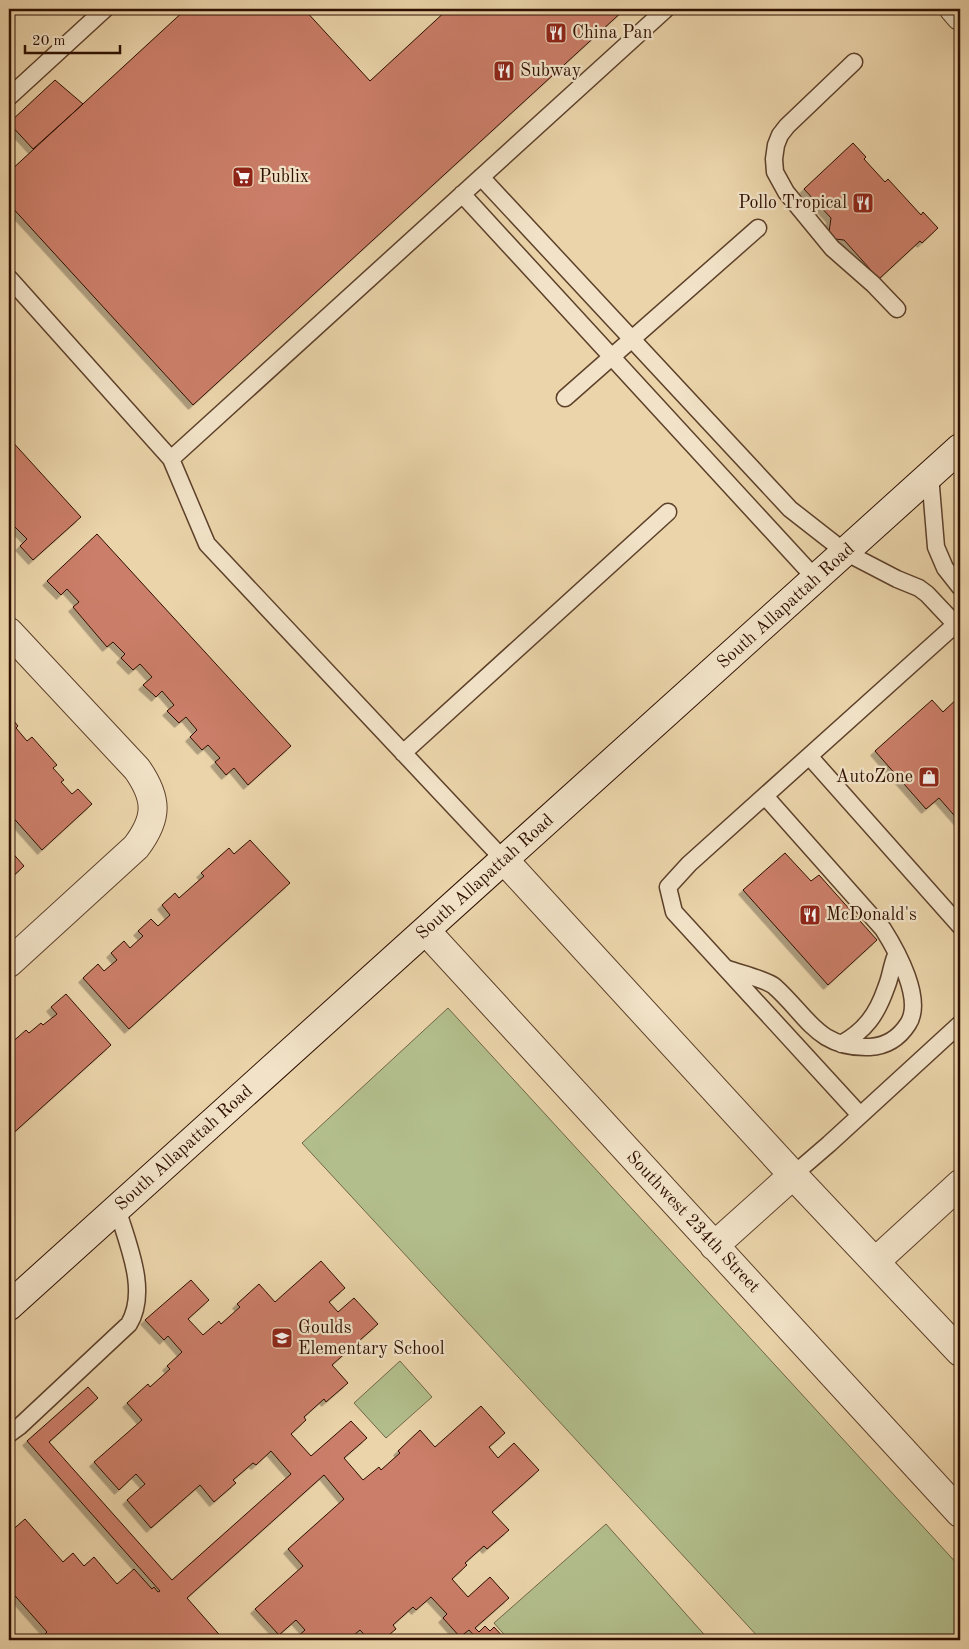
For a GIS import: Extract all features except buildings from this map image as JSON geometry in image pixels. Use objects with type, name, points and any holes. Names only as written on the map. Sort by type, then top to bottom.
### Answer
[{"type":"street","points":[[954,9],[960,16]]},
{"type":"street","name":"South Allapattah Road","points":[[9,1306],[960,448]]},
{"type":"street","points":[[9,632],[136,769],[144,780],[154,812],[145,835],[136,847],[9,963]]},
{"type":"street","points":[[504,860],[793,1175],[960,1352]]},
{"type":"street","name":"Southwest 234th Street","points":[[426,931],[960,1513]]},
{"type":"street","points":[[714,1246],[793,1175]]},
{"type":"street","points":[[876,1261],[960,1184]]},
{"type":"lane","points":[[9,97],[105,9]]},
{"type":"lane","points":[[171,458],[666,9]]},
{"type":"lane","points":[[854,62],[780,135],[776,145],[775,172],[794,203],[832,248],[874,284],[897,309]]},
{"type":"lane","points":[[481,177],[790,509],[845,552],[896,580],[920,588],[958,626],[809,756],[689,864],[668,887],[674,912],[860,1115]]},
{"type":"lane","points":[[462,194],[816,579]]},
{"type":"lane","points":[[566,398],[758,228]]},
{"type":"lane","points":[[9,278],[171,458],[207,544],[504,860]]},
{"type":"lane","points":[[930,475],[936,547],[945,568],[960,587]]},
{"type":"lane","points":[[403,753],[668,512]]},
{"type":"lane","points":[[809,756],[960,926]]},
{"type":"lane","points":[[726,968],[773,985],[811,1025],[831,1040],[840,1044],[864,1047],[879,1046],[893,1040],[909,1022],[914,1002],[911,988],[891,942],[883,929],[765,796]]},
{"type":"lane","points":[[840,1044],[854,1037],[867,1025],[886,988],[890,968],[896,955]]},
{"type":"lane","points":[[793,1175],[960,1024]]},
{"type":"lane","points":[[9,1434],[20,1426],[129,1324],[132,1319],[138,1296],[138,1282],[117,1208]]},
{"type":"green space","points":[[448,1008],[960,1567],[960,1640],[761,1640],[302,1143]]},
{"type":"green space","points":[[400,1361],[432,1397],[386,1438],[354,1403]]},
{"type":"green space","points":[[606,1524],[709,1640],[509,1640],[494,1623]]},
{"type":"place","name":"China Pan","points":[[556,33]]},
{"type":"place","name":"Subway","points":[[504,71]]},
{"type":"place","name":"Publix","points":[[243,177]]},
{"type":"place","name":"Pollo Tropical","points":[[863,203]]},
{"type":"place","name":"AutoZone","points":[[929,777]]},
{"type":"place","name":"McDonald's","points":[[810,915]]},
{"type":"place","name":"Goulds Elementary School","points":[[282,1338]]}]
